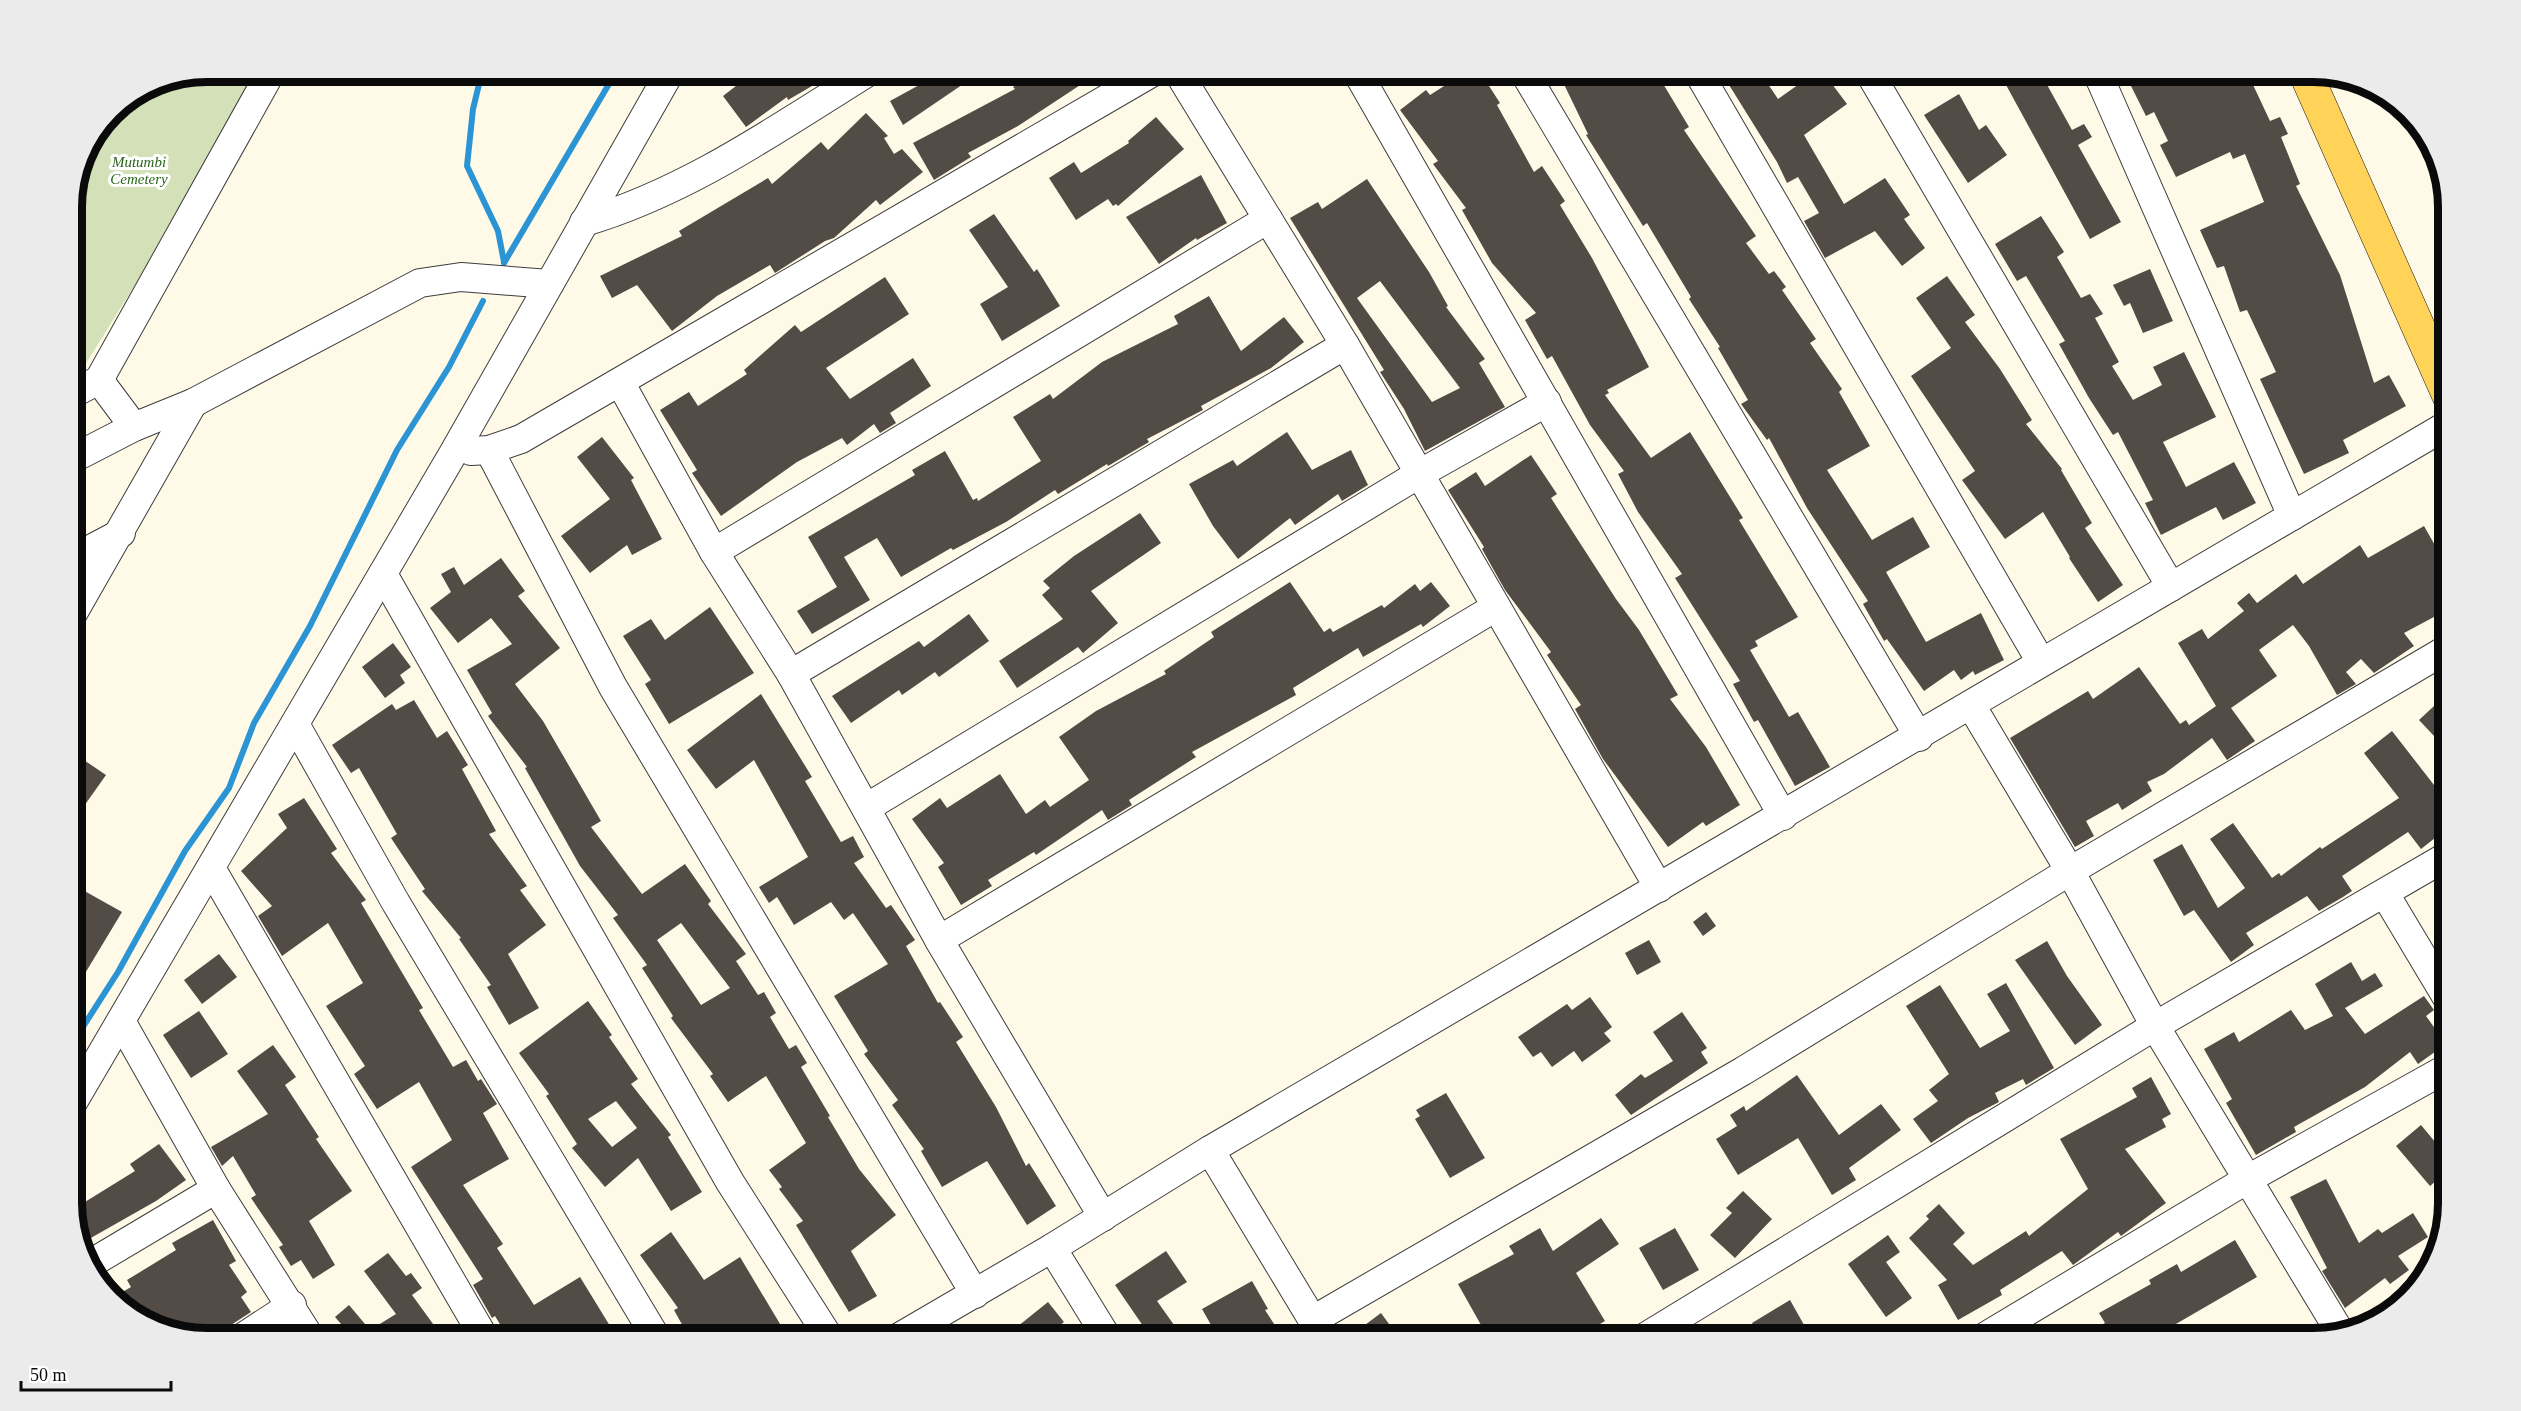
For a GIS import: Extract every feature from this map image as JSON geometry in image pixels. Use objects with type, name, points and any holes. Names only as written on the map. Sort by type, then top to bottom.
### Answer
[{"type":"main road","points":[[2309,82],[2438,371]]},
{"type":"street","points":[[83,388],[99,380],[265,82]]},
{"type":"street","points":[[83,1085],[454,452],[664,82]]},
{"type":"street","points":[[584,222],[615,213],[669,189],[754,144],[852,82]]},
{"type":"street","points":[[454,452],[489,450],[521,439],[1136,82]]},
{"type":"street","points":[[1184,82],[1345,345],[1659,888]]},
{"type":"street","points":[[1363,82],[1784,816]]},
{"type":"street","points":[[1530,82],[1919,737]]},
{"type":"street","points":[[1704,82],[2042,662]]},
{"type":"street","points":[[1875,82],[2171,587]]},
{"type":"street","points":[[2101,82],[2292,516]]},
{"type":"street","points":[[714,552],[1268,219]]},
{"type":"street","points":[[83,453],[134,427],[193,403],[420,283],[461,277],[549,284]]},
{"type":"street","points":[[791,674],[1345,345]]},
{"type":"street","points":[[99,380],[134,427]]},
{"type":"street","points":[[620,382],[714,552],[791,674],[939,939],[1103,1217]]},
{"type":"street","points":[[866,808],[1419,474],[1547,402]]},
{"type":"street","points":[[83,582],[121,533],[193,403]]},
{"type":"street","points":[[916,1328],[1052,1248],[1210,1150],[1919,737],[2042,662],[2438,430]]},
{"type":"street","points":[[489,450],[614,687],[975,1294]]},
{"type":"street","points":[[83,553],[121,533]]},
{"type":"street","points":[[383,574],[730,1182],[823,1328]]},
{"type":"street","points":[[939,939],[1496,607]]},
{"type":"street","points":[[1321,1328],[2070,871],[2438,654]]},
{"type":"street","points":[[1971,705],[2070,871],[2155,1026],[2336,1326]]},
{"type":"street","points":[[295,724],[396,903],[650,1328]]},
{"type":"street","points":[[1660,1328],[2155,1026],[2438,862]]},
{"type":"street","points":[[211,868],[479,1328]]},
{"type":"street","points":[[2385,894],[2438,983]]},
{"type":"street","points":[[121,1021],[216,1190],[305,1328]]},
{"type":"street","points":[[1999,1328],[2248,1179],[2438,1073]]},
{"type":"street","points":[[1210,1150],[1317,1328]]},
{"type":"street","points":[[96,1261],[216,1190]]},
{"type":"street","points":[[1052,1248],[1101,1328]]},
{"type":"street","points":[[257,1328],[292,1305]]},
{"type":"green space","name":"Mutumbi Cemetery","points":[[207,82],[262,82],[83,366],[83,199],[89,167],[103,138],[131,108],[167,89]]},
{"type":"building","points":[[741,82],[819,82],[788,100],[787,97],[746,127],[723,96]]},
{"type":"building","points":[[925,82],[966,82],[903,125],[890,101]]},
{"type":"building","points":[[1021,82],[1085,82],[1018,126],[968,153],[971,157],[934,180],[913,143],[1015,89],[1013,87]]},
{"type":"building","points":[[1450,82],[1486,82],[1500,103],[1497,105],[1534,172],[1542,166],[1565,201],[1560,205],[1592,258],[1649,367],[1607,390],[1609,393],[1605,395],[1651,458],[1690,432],[1743,518],[1739,520],[1798,617],[1755,641],[1758,646],[1750,650],[1789,717],[1798,712],[1830,767],[1795,786],[1758,720],[1754,722],[1733,684],[1740,681],[1675,578],[1682,574],[1638,512],[1618,474],[1624,471],[1590,425],[1552,356],[1547,359],[1525,320],[1536,313],[1492,263],[1462,210],[1466,208],[1433,164],[1438,161],[1400,110],[1426,90],[1430,95]]},
{"type":"building","points":[[1563,82],[1655,82],[1657,85],[1662,82],[1689,127],[1684,130],[1756,236],[1746,243],[1769,274],[1774,271],[1786,287],[1782,290],[1816,339],[1810,343],[1842,389],[1839,392],[1870,446],[1827,470],[1872,540],[1913,517],[1930,547],[1886,572],[1926,642],[1981,613],[2004,660],[1975,675],[1973,671],[1961,680],[1954,670],[1924,691],[1887,639],[1884,641],[1863,604],[1868,601],[1807,508],[1769,438],[1767,440],[1741,404],[1748,400],[1718,348],[1720,347],[1689,299],[1691,297],[1647,223],[1643,226],[1586,135],[1588,134]]},
{"type":"building","points":[[1727,82],[1767,82],[1778,99],[1802,82],[1830,82],[1847,104],[1804,135],[1844,204],[1885,178],[1910,215],[1904,219],[1925,248],[1902,266],[1875,231],[1825,258],[1804,221],[1819,213],[1798,177],[1787,183],[1777,162]]},
{"type":"building","points":[[2004,82],[2046,82],[2072,130],[2084,124],[2092,137],[2078,145],[2121,222],[2090,239]]},
{"type":"building","points":[[2129,82],[2252,82],[2270,121],[2280,117],[2288,134],[2281,137],[2300,184],[2296,186],[2340,275],[2374,383],[2389,375],[2406,406],[2343,440],[2349,453],[2304,474],[2260,379],[2276,372],[2247,310],[2240,312],[2224,266],[2217,268],[2200,230],[2264,202],[2245,154],[2233,159],[2230,152],[2176,177],[2160,145],[2168,141],[2154,112],[2146,116]]},
{"type":"building","points":[[1959,94],[1979,130],[1986,125],[2007,155],[1968,183],[1924,115]]},
{"type":"building","points":[[866,113],[888,136],[884,138],[894,154],[902,149],[923,172],[880,205],[876,200],[834,238],[825,241],[775,273],[770,265],[717,296],[672,331],[637,285],[612,298],[600,276],[682,236],[679,231],[768,178],[772,184],[821,142],[828,150]]},
{"type":"building","points":[[1156,117],[1184,149],[1118,206],[1116,204],[1113,206],[1108,199],[1076,220],[1049,178],[1074,162],[1081,173],[1129,143],[1128,141]]},
{"type":"building","points":[[1201,175],[1227,223],[1197,240],[1196,238],[1159,264],[1126,217]]},
{"type":"building","points":[[1367,179],[1429,272],[1448,306],[1446,307],[1485,359],[1479,363],[1505,407],[1425,451],[1404,409],[1380,372],[1384,370],[1290,218],[1318,202],[1322,209]],"holes":[[[1380,281],[1460,388],[1432,402],[1357,298]]]},
{"type":"building","points":[[994,214],[1034,272],[1037,269],[1060,306],[1002,341],[980,304],[1008,287],[969,230]]},
{"type":"building","points":[[2041,216],[2064,252],[2057,257],[2081,298],[2090,294],[2103,314],[2095,318],[2119,362],[2112,366],[2133,400],[2162,385],[2153,367],[2184,352],[2216,417],[2163,442],[2186,487],[2234,462],[2256,503],[2223,520],[2216,507],[2161,535],[2145,503],[2153,500],[2118,432],[2113,435],[2089,398],[2059,344],[2065,341],[2026,276],[2017,281],[1995,244]]},
{"type":"building","points":[[2150,269],[2173,321],[2143,333],[2130,303],[2124,306],[2113,285]]},
{"type":"building","points":[[1947,276],[1975,315],[1965,322],[2000,369],[2032,420],[2026,424],[2062,469],[2092,523],[2085,528],[2123,585],[2098,602],[2069,558],[2043,512],[2005,539],[1962,480],[1975,471],[1911,376],[1951,348],[1916,298]]},
{"type":"building","points":[[885,277],[909,314],[826,368],[850,399],[913,358],[931,386],[890,413],[896,423],[880,433],[874,424],[847,445],[842,438],[797,462],[721,516],[692,473],[697,470],[660,410],[689,392],[698,406],[747,374],[744,370],[795,325],[801,332]]},
{"type":"building","points":[[1209,296],[1241,351],[1284,317],[1304,342],[1271,368],[1201,406],[1203,410],[1147,439],[1149,442],[1108,466],[1107,464],[1058,494],[1055,490],[1006,522],[953,550],[951,548],[901,577],[877,538],[844,557],[870,600],[812,634],[797,611],[837,587],[808,537],[915,475],[912,470],[945,451],[973,500],[977,498],[978,501],[1041,461],[1013,417],[1050,394],[1053,399],[1102,362],[1178,324],[1174,316]]},
{"type":"building","points":[[1287,432],[1312,470],[1351,450],[1368,485],[1342,501],[1338,494],[1295,525],[1290,518],[1238,559],[1213,526],[1189,484],[1233,460],[1237,466]]},
{"type":"building","points":[[602,437],[634,478],[631,480],[662,539],[632,555],[627,545],[590,573],[561,536],[610,499],[577,457]]},
{"type":"building","points":[[1531,455],[1557,494],[1551,498],[1616,599],[1639,630],[1678,695],[1670,699],[1706,747],[1740,805],[1706,826],[1703,822],[1668,847],[1603,759],[1575,709],[1581,705],[1547,655],[1551,652],[1505,590],[1482,549],[1484,547],[1448,490],[1476,472],[1485,486]]},
{"type":"building","points":[[1140,513],[1161,543],[1091,591],[1118,623],[1083,653],[1078,647],[1017,688],[999,661],[1063,619],[1042,595],[1050,588],[1043,581],[1074,556]]},
{"type":"building","points":[[2424,526],[2438,551],[2438,615],[2404,633],[2414,646],[2374,673],[2361,659],[2346,672],[2356,684],[2337,695],[2309,646],[2293,625],[2259,650],[2277,676],[2231,708],[2255,741],[2227,760],[2212,738],[2164,774],[2147,782],[2152,791],[2122,810],[2118,803],[2086,821],[2094,836],[2075,847],[2010,738],[2088,691],[2093,699],[2139,667],[2180,724],[2186,720],[2189,725],[2216,706],[2178,643],[2202,629],[2208,639],[2244,611],[2237,603],[2249,593],[2257,603],[2296,574],[2303,584],[2360,545],[2368,558]]},
{"type":"building","points":[[501,558],[525,591],[518,596],[560,648],[515,684],[543,721],[601,821],[591,827],[642,894],[685,864],[711,901],[708,904],[746,954],[736,961],[758,995],[764,992],[776,1013],[770,1017],[789,1049],[796,1045],[807,1063],[801,1067],[859,1169],[896,1215],[851,1251],[877,1296],[849,1312],[796,1225],[803,1221],[779,1189],[782,1187],[769,1170],[806,1143],[766,1076],[728,1102],[710,1076],[713,1074],[671,1018],[673,1016],[642,968],[647,965],[613,918],[618,915],[580,866],[525,768],[527,767],[488,716],[492,713],[467,670],[512,644],[491,618],[458,643],[430,608],[451,592],[441,574],[454,567],[464,585]],"holes":[[[681,923],[730,988],[701,1005],[657,940]]]},
{"type":"building","points":[[1290,582],[1324,632],[1330,628],[1333,632],[1382,605],[1384,608],[1415,584],[1420,591],[1431,582],[1450,606],[1423,627],[1421,624],[1363,657],[1358,648],[1293,688],[1296,695],[1192,752],[1196,757],[1129,800],[1132,805],[1108,820],[1102,810],[1036,855],[1034,852],[988,880],[992,886],[961,905],[938,867],[944,863],[912,819],[940,798],[947,808],[1000,774],[1026,814],[1045,800],[1050,807],[1089,780],[1059,737],[1096,711],[1166,674],[1164,671],[1214,637],[1211,632]]},
{"type":"building","points":[[710,607],[754,673],[669,724],[645,684],[651,680],[623,636],[651,619],[665,640]]},
{"type":"building","points":[[969,614],[989,641],[939,677],[935,672],[902,695],[899,690],[851,723],[832,696],[919,641],[924,647]]},
{"type":"building","points":[[393,643],[411,667],[400,675],[405,683],[385,698],[362,667]]},
{"type":"building","points":[[761,694],[812,777],[805,781],[841,842],[853,836],[864,857],[854,863],[886,908],[891,905],[915,940],[906,946],[938,1003],[940,1002],[963,1037],[956,1042],[996,1107],[1026,1166],[1029,1163],[1056,1206],[1027,1225],[987,1161],[942,1187],[921,1151],[924,1149],[892,1105],[898,1100],[864,1054],[868,1051],[834,996],[888,964],[853,913],[844,920],[831,902],[794,925],[777,897],[769,903],[759,887],[808,857],[754,760],[716,789],[687,750]]},
{"type":"building","points":[[414,700],[437,738],[447,731],[468,765],[462,769],[496,831],[489,834],[527,886],[520,890],[546,925],[508,954],[539,1008],[509,1025],[487,987],[491,985],[459,939],[461,938],[422,891],[425,889],[391,838],[397,834],[359,768],[351,773],[332,745],[392,704],[396,710]]},
{"type":"building","points":[[2438,702],[2438,740],[2419,720]]},
{"type":"building","points":[[2392,731],[2434,785],[2438,782],[2438,836],[2421,849],[2408,832],[2342,876],[2352,891],[2343,897],[2319,911],[2307,896],[2246,933],[2254,945],[2231,962],[2194,910],[2184,916],[2153,860],[2182,844],[2218,908],[2245,888],[2210,839],[2233,823],[2272,878],[2279,873],[2281,876],[2320,847],[2322,849],[2399,798],[2364,753]]},
{"type":"building","points":[[83,759],[106,775],[83,807]]},
{"type":"building","points":[[304,798],[337,849],[331,853],[366,900],[361,903],[423,1008],[419,1010],[453,1067],[466,1060],[478,1081],[481,1079],[497,1104],[483,1113],[509,1159],[463,1185],[503,1244],[497,1248],[534,1305],[580,1277],[611,1328],[502,1328],[495,1316],[492,1318],[473,1285],[483,1279],[411,1167],[452,1140],[419,1082],[377,1109],[354,1074],[365,1066],[326,1006],[363,983],[328,923],[282,956],[258,916],[272,906],[241,871],[287,828],[278,814]]},
{"type":"building","points":[[83,890],[122,912],[83,977]]},
{"type":"building","points":[[1706,912],[1716,926],[1703,936],[1693,922]]},
{"type":"building","points":[[1649,940],[1661,962],[1637,975],[1625,953]]},
{"type":"building","points":[[2047,941],[2067,976],[2102,1025],[2075,1045],[2015,960]]},
{"type":"building","points":[[219,954],[237,977],[202,1004],[184,980]]},
{"type":"building","points":[[2351,962],[2362,981],[2375,973],[2383,986],[2345,1008],[2365,1034],[2424,996],[2434,1010],[2426,1016],[2438,1033],[2438,1050],[2418,1064],[2410,1052],[2365,1087],[2294,1127],[2296,1132],[2256,1155],[2226,1103],[2232,1099],[2204,1049],[2234,1032],[2239,1042],[2291,1010],[2305,1030],[2333,1016],[2315,984]]},
{"type":"building","points":[[2006,983],[2054,1068],[2026,1085],[2023,1079],[1995,1093],[1999,1102],[1968,1118],[1931,1143],[1913,1119],[1938,1101],[1929,1090],[1949,1074],[1906,1006],[1940,985],[1980,1048],[2010,1031],[1987,994]]},
{"type":"building","points":[[1590,997],[1612,1027],[1604,1033],[1611,1041],[1582,1062],[1574,1051],[1552,1067],[1541,1052],[1533,1057],[1518,1037],[1567,1004],[1572,1010]]},
{"type":"building","points":[[588,1001],[612,1035],[609,1037],[638,1079],[631,1084],[671,1135],[668,1137],[702,1192],[671,1211],[638,1158],[605,1187],[572,1148],[577,1144],[546,1096],[549,1094],[519,1053]],"holes":[[[616,1101],[637,1128],[612,1147],[588,1119]]]},
{"type":"building","points":[[199,1011],[228,1054],[191,1078],[163,1035]]},
{"type":"building","points":[[1682,1012],[1707,1048],[1701,1052],[1708,1063],[1631,1115],[1615,1095],[1641,1074],[1645,1078],[1673,1061],[1653,1032]]},
{"type":"building","points":[[273,1045],[296,1077],[285,1085],[319,1137],[316,1139],[352,1191],[309,1221],[335,1265],[313,1279],[301,1260],[291,1266],[279,1247],[283,1245],[251,1198],[256,1195],[233,1156],[222,1166],[211,1147],[268,1114],[237,1071]]},
{"type":"building","points":[[1797,1075],[1839,1135],[1881,1104],[1901,1130],[1849,1168],[1856,1180],[1832,1195],[1798,1138],[1738,1175],[1716,1139],[1737,1126],[1730,1115],[1744,1106],[1746,1111]]},
{"type":"building","points":[[2151,1077],[2171,1114],[2162,1119],[2166,1127],[2125,1149],[2166,1203],[2121,1236],[2118,1232],[2073,1265],[2062,1251],[2000,1290],[2002,1295],[1958,1320],[1938,1285],[1947,1280],[1909,1238],[1929,1219],[1926,1216],[1939,1204],[1965,1233],[1953,1244],[1973,1265],[2026,1231],[2029,1236],[2088,1189],[2060,1139],[2137,1097],[2132,1088]]},
{"type":"building","points":[[1446,1093],[1485,1158],[1450,1178],[1415,1119],[1420,1116],[1416,1110]]},
{"type":"building","points":[[2421,1125],[2436,1143],[2438,1141],[2438,1179],[2430,1186],[2396,1146]]},
{"type":"building","points":[[159,1144],[186,1180],[156,1201],[88,1240],[83,1203],[135,1171],[130,1164]]},
{"type":"building","points":[[2326,1179],[2359,1243],[2378,1229],[2382,1233],[2413,1213],[2428,1237],[2398,1256],[2409,1270],[2390,1284],[2385,1278],[2345,1308],[2322,1271],[2327,1268],[2290,1197]]},
{"type":"building","points":[[1743,1191],[1772,1219],[1735,1258],[1710,1235],[1732,1213],[1726,1208]]},
{"type":"building","points":[[1601,1218],[1619,1244],[1576,1273],[1605,1321],[1593,1328],[1486,1328],[1484,1324],[1481,1325],[1458,1284],[1514,1254],[1509,1246],[1540,1228],[1553,1251]]},
{"type":"building","points":[[213,1220],[236,1261],[229,1265],[247,1292],[241,1297],[251,1312],[229,1328],[191,1327],[152,1316],[125,1298],[120,1293],[131,1287],[127,1280],[176,1250],[172,1243]]},
{"type":"building","points":[[1675,1228],[1699,1270],[1663,1290],[1639,1248]]},
{"type":"building","points":[[671,1232],[704,1280],[740,1257],[782,1328],[684,1328],[674,1310],[678,1308],[640,1255]]},
{"type":"building","points":[[1888,1235],[1900,1252],[1886,1262],[1912,1298],[1886,1317],[1848,1264]]},
{"type":"building","points":[[2235,1240],[2257,1277],[2169,1328],[2096,1328],[2105,1323],[2099,1313],[2151,1284],[2149,1280],[2177,1264],[2181,1272]]},
{"type":"building","points":[[1166,1251],[1187,1282],[1157,1301],[1176,1328],[1144,1328],[1115,1285]]},
{"type":"building","points":[[388,1253],[406,1276],[411,1273],[422,1288],[412,1295],[436,1328],[373,1328],[396,1314],[364,1271]]},
{"type":"building","points":[[1252,1281],[1268,1309],[1265,1310],[1277,1328],[1213,1328],[1202,1309]]},
{"type":"building","points":[[1790,1300],[1806,1328],[1755,1328],[1752,1323]]},
{"type":"building","points":[[1048,1302],[1064,1322],[1057,1328],[1016,1328]]},
{"type":"building","points":[[349,1305],[368,1328],[344,1328],[335,1317]]},
{"type":"building","points":[[1381,1313],[1392,1328],[1361,1328]]},
{"type":"waterway","points":[[480,82],[473,109],[467,166],[498,231],[504,262]]},
{"type":"waterway","points":[[504,263],[610,82]]},
{"type":"waterway","points":[[83,1027],[118,972],[185,851],[229,788],[254,723],[310,626],[397,450],[449,367],[483,301]]}]
